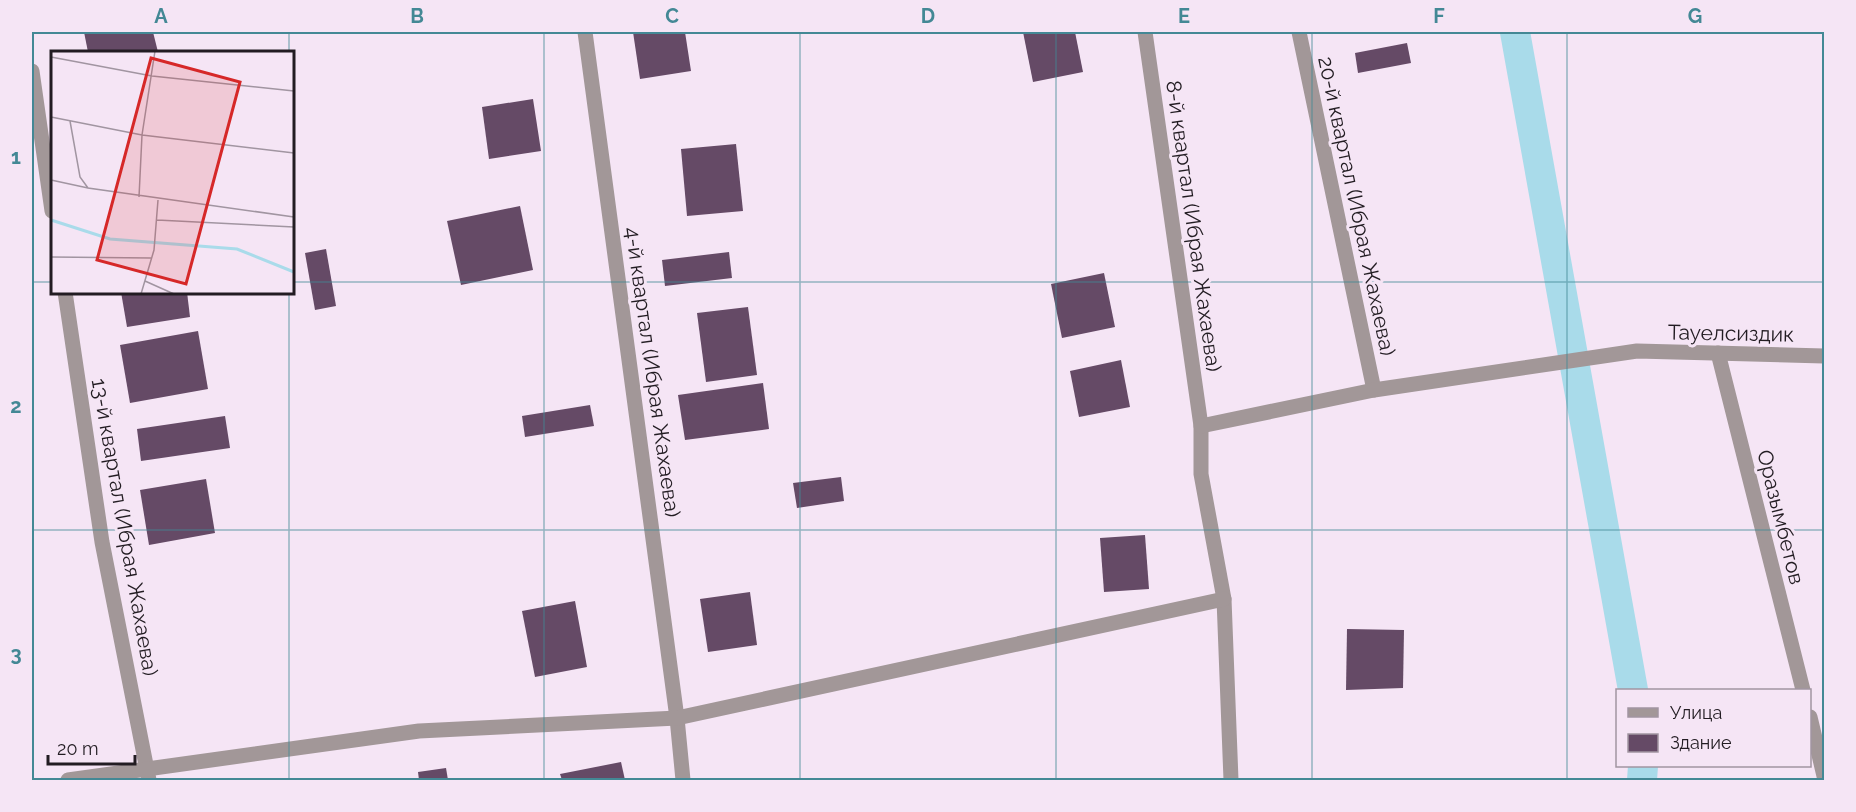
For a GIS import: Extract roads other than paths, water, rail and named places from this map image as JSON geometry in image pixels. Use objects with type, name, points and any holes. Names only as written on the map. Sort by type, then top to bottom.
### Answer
[{"type":"street","name":"4-й квартал (Ибрая Жахаева)","points":[[585,32],[677,717],[683,780]]},
{"type":"street","name":"8-й квартал (Ибрая Жахаева)","points":[[1145,32],[1201,426],[1201,474],[1224,599],[1231,780]]},
{"type":"street","name":"20-й квартал (Ибрая Жахаева)","points":[[1299,32],[1374,390]]},
{"type":"street","points":[[32,71],[51,204]]},
{"type":"street","name":"13-й квартал (Ибрая Жахаева)","points":[[65,294],[102,542],[148,774]]},
{"type":"street","name":"Тауелсиздик","points":[[1201,426],[1374,390],[1636,351],[1824,356]]},
{"type":"street","name":"Оразымбетов","points":[[1718,353],[1803,689]]},
{"type":"street","points":[[68,780],[148,774],[419,731],[677,717],[1224,599]]},
{"type":"street","points":[[1811,725],[1824,776]]},
{"type":"waterway","points":[[1515,32],[1633,689]]},
{"type":"waterway","points":[[1642,780],[1643,767]]}]
